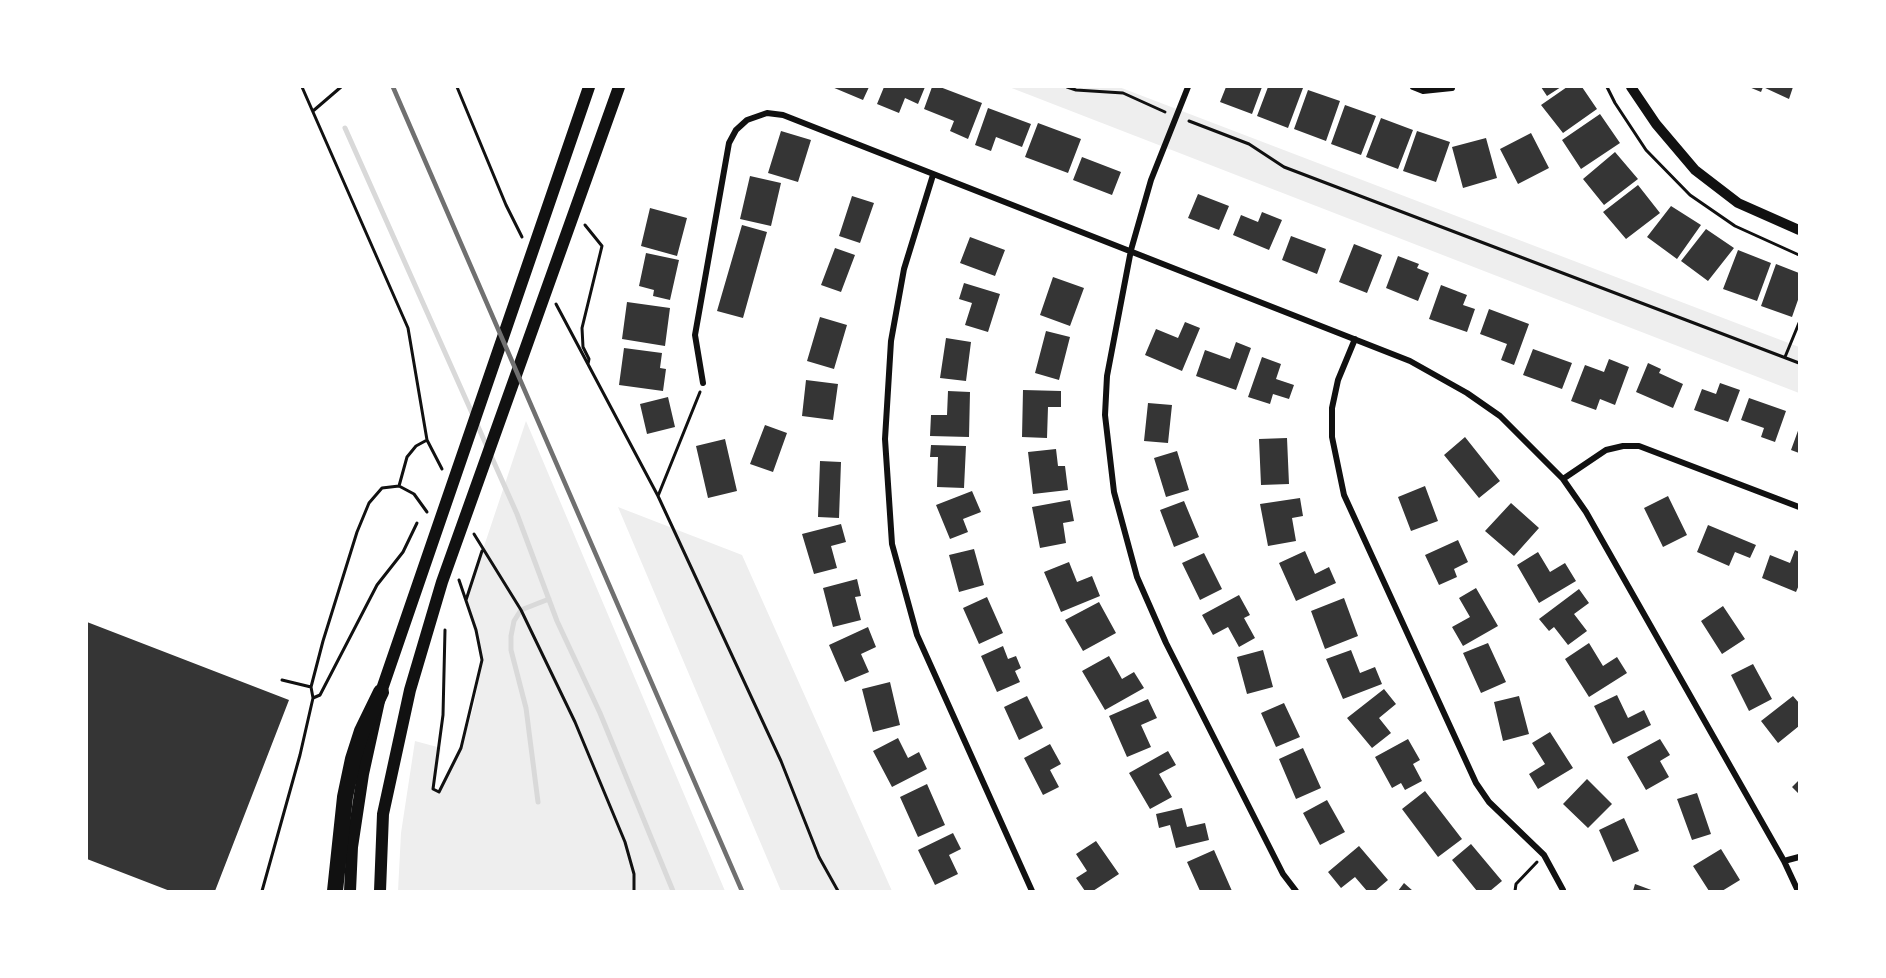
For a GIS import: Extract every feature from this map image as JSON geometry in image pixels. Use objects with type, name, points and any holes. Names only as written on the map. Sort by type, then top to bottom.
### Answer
[{"type":"highway","points":[[335,891],[345,797],[353,759],[362,731],[381,692]]},
{"type":"main road","points":[[350,891],[352,847],[363,774],[381,692],[428,549],[590,87]]},
{"type":"main road","points":[[380,891],[383,814],[389,780],[410,690],[442,582],[556,257],[619,87]]},
{"type":"street","points":[[1188,87],[1151,180],[1131,250],[1107,376],[1105,415],[1114,492],[1137,577],[1166,643],[1283,874],[1296,891]]},
{"type":"street","points":[[1413,87],[1423,91],[1452,88]]},
{"type":"street","points":[[1631,87],[1656,124],[1695,170],[1738,203],[1799,230]]},
{"type":"street","points":[[703,384],[695,335],[729,143],[736,130],[747,120],[767,113],[783,116],[1131,250],[1410,361],[1467,393],[1500,416],[1563,479],[1586,512],[1784,861],[1798,891]]},
{"type":"street","points":[[933,175],[904,269],[891,341],[885,439],[892,544],[917,635],[1032,891]]},
{"type":"street","points":[[1354,339],[1338,380],[1332,408],[1332,437],[1344,495],[1476,783],[1490,802],[1544,855],[1563,890]]},
{"type":"street","points":[[1563,479],[1606,450],[1623,446],[1638,446],[1799,507]]},
{"type":"street","points":[[1784,861],[1799,856]]},
{"type":"path","points":[[262,891],[300,755],[313,698],[311,687],[345,568],[369,503],[382,488],[399,486],[407,457],[416,446],[427,440],[408,328],[302,87]]},
{"type":"path","points":[[313,111],[341,87]]},
{"type":"path","points":[[458,87],[506,205],[526,245]]},
{"type":"path","points":[[1066,87],[1076,90],[1123,93],[1167,112]]},
{"type":"path","points":[[1189,121],[1249,144],[1284,167],[1799,363]]},
{"type":"path","points":[[583,223],[602,246],[582,328],[583,347],[589,359],[587,366]]},
{"type":"path","points":[[552,296],[587,366],[658,496],[781,761],[819,857],[838,891]]},
{"type":"path","points":[[1785,357],[1799,323]]},
{"type":"path","points":[[658,496],[703,384]]},
{"type":"path","points":[[313,698],[320,695],[377,585],[403,552],[417,523]]},
{"type":"path","points":[[447,621],[442,737],[434,789],[439,792],[461,748],[482,666],[481,647],[466,600],[482,551]]},
{"type":"path","points":[[521,610],[571,712],[625,842],[634,874],[634,891]]},
{"type":"path","points":[[282,680],[311,687]]},
{"type":"path","points":[[1515,891],[1516,884],[1544,855]]},
{"type":"shaded area","points":[[1009,87],[1119,87],[1799,347],[1799,393]]},
{"type":"shaded area","points":[[526,421],[725,891],[398,891],[401,833],[415,741],[441,748],[434,789],[439,792],[461,749],[474,705],[482,660],[466,600]]},
{"type":"shaded area","points":[[618,507],[742,555],[892,891],[781,891]]},
{"type":"building","points":[[832,87],[869,87],[863,100]]},
{"type":"building","points":[[884,87],[925,87],[918,104],[905,98],[899,113],[877,104]]},
{"type":"building","points":[[932,87],[940,87],[982,103],[968,139],[950,131],[954,121],[924,109]]},
{"type":"building","points":[[1226,87],[1262,87],[1252,114],[1220,102]]},
{"type":"building","points":[[1268,87],[1303,88],[1288,128],[1257,116]]},
{"type":"building","points":[[1541,87],[1561,87],[1547,96]]},
{"type":"building","points":[[1567,87],[1582,87],[1597,109],[1563,133],[1541,105]]},
{"type":"building","points":[[1749,87],[1763,87],[1761,92]]},
{"type":"building","points":[[1763,87],[1793,87],[1789,99]]},
{"type":"building","points":[[1308,90],[1340,101],[1326,141],[1294,129]]},
{"type":"building","points":[[1345,105],[1376,116],[1361,155],[1331,144]]},
{"type":"building","points":[[988,108],[1031,124],[1022,147],[996,137],[991,151],[975,145]]},
{"type":"building","points":[[1600,114],[1620,143],[1581,169],[1562,140]]},
{"type":"building","points":[[1381,118],[1413,130],[1398,169],[1366,157]]},
{"type":"building","points":[[1038,123],[1081,139],[1068,173],[1025,157]]},
{"type":"building","points":[[781,131],[811,140],[798,182],[768,173]]},
{"type":"building","points":[[1417,131],[1450,142],[1436,182],[1403,171]]},
{"type":"building","points":[[1531,133],[1549,168],[1518,184],[1500,149]]},
{"type":"building","points":[[1486,138],[1497,178],[1463,188],[1452,147]]},
{"type":"building","points":[[1615,152],[1638,179],[1604,205],[1583,179]]},
{"type":"building","points":[[1082,157],[1121,172],[1112,195],[1073,180]]},
{"type":"building","points":[[750,176],[781,183],[771,226],[740,219]]},
{"type":"building","points":[[1638,185],[1660,213],[1626,239],[1603,212]]},
{"type":"building","points":[[1198,194],[1229,206],[1219,230],[1188,218]]},
{"type":"building","points":[[852,196],[874,203],[860,243],[839,236]]},
{"type":"building","points":[[1671,206],[1701,225],[1677,259],[1647,237]]},
{"type":"building","points":[[650,208],[687,218],[677,256],[641,246]]},
{"type":"building","points":[[1262,212],[1282,220],[1269,250],[1233,235],[1241,215],[1258,222]]},
{"type":"building","points":[[742,225],[767,232],[743,318],[717,311]]},
{"type":"building","points":[[1706,229],[1734,248],[1708,281],[1681,261]]},
{"type":"building","points":[[1291,236],[1326,249],[1317,274],[1282,260]]},
{"type":"building","points":[[970,237],[1005,250],[995,276],[960,263]]},
{"type":"building","points":[[1354,244],[1382,255],[1367,293],[1339,282]]},
{"type":"building","points":[[835,248],[855,255],[841,292],[821,285]]},
{"type":"building","points":[[1738,250],[1771,263],[1757,301],[1723,289]]},
{"type":"building","points":[[646,253],[679,260],[670,300],[653,296],[654,290],[639,286]]},
{"type":"building","points":[[1398,256],[1419,264],[1417,268],[1429,273],[1418,301],[1386,288]]},
{"type":"building","points":[[1776,264],[1799,273],[1799,297],[1792,317],[1761,306]]},
{"type":"building","points":[[1053,277],[1084,288],[1070,326],[1040,315]]},
{"type":"building","points":[[964,283],[1000,294],[988,332],[965,325],[972,303],[959,299]]},
{"type":"building","points":[[1441,285],[1467,295],[1463,305],[1475,309],[1467,332],[1429,319]]},
{"type":"building","points":[[627,302],[670,308],[665,346],[622,339]]},
{"type":"building","points":[[1489,309],[1529,324],[1514,365],[1501,360],[1507,344],[1480,334]]},
{"type":"building","points":[[820,317],[847,325],[834,369],[807,361]]},
{"type":"building","points":[[1185,322],[1200,328],[1182,371],[1145,355],[1156,329],[1178,338]]},
{"type":"building","points":[[1046,331],[1070,337],[1059,380],[1035,373]]},
{"type":"building","points":[[946,338],[971,342],[966,381],[940,378]]},
{"type":"building","points":[[1236,342],[1251,348],[1236,390],[1196,376],[1205,350],[1230,359]]},
{"type":"building","points":[[624,348],[662,353],[660,368],[666,369],[663,391],[619,385]]},
{"type":"building","points":[[1533,349],[1572,363],[1562,389],[1523,375]]},
{"type":"building","points":[[1262,357],[1281,364],[1276,379],[1294,385],[1289,399],[1273,394],[1270,404],[1248,397]]},
{"type":"building","points":[[1609,359],[1629,367],[1615,405],[1600,399],[1596,410],[1571,401],[1585,365],[1604,372]]},
{"type":"building","points":[[1648,363],[1661,369],[1659,373],[1683,384],[1673,408],[1636,392]]},
{"type":"building","points":[[806,380],[838,384],[833,420],[802,416]]},
{"type":"building","points":[[1720,383],[1740,390],[1728,422],[1694,410],[1702,389],[1716,394]]},
{"type":"building","points":[[1023,390],[1061,391],[1061,407],[1048,407],[1047,438],[1022,437]]},
{"type":"building","points":[[948,391],[970,392],[969,437],[930,436],[931,415],[947,415]]},
{"type":"building","points":[[668,397],[675,427],[647,434],[640,404]]},
{"type":"building","points":[[1749,398],[1786,411],[1775,442],[1761,437],[1764,428],[1741,420]]},
{"type":"building","points":[[1148,403],[1172,405],[1168,443],[1144,441]]},
{"type":"building","points":[[765,425],[787,433],[773,472],[750,464]]},
{"type":"building","points":[[1799,428],[1799,453],[1791,450]]},
{"type":"building","points":[[1465,437],[1500,481],[1479,498],[1444,455]]},
{"type":"building","points":[[1287,438],[1289,484],[1261,485],[1259,439]]},
{"type":"building","points":[[725,439],[737,491],[708,498],[696,446]]},
{"type":"building","points":[[931,445],[966,446],[964,488],[937,487],[938,457],[930,457]]},
{"type":"building","points":[[1056,449],[1058,466],[1065,466],[1068,490],[1033,494],[1028,452]]},
{"type":"building","points":[[1177,451],[1189,490],[1166,497],[1154,458]]},
{"type":"building","points":[[820,461],[841,462],[839,518],[818,517]]},
{"type":"building","points":[[1425,486],[1438,521],[1411,531],[1398,497]]},
{"type":"building","points":[[972,491],[981,512],[963,519],[968,532],[950,539],[936,505]]},
{"type":"building","points":[[1668,496],[1687,535],[1663,547],[1644,508]]},
{"type":"building","points":[[1300,498],[1303,516],[1292,518],[1296,541],[1268,546],[1260,504]]},
{"type":"building","points":[[1070,500],[1074,521],[1063,523],[1066,543],[1040,548],[1032,507]]},
{"type":"building","points":[[1184,501],[1199,537],[1174,547],[1160,510]]},
{"type":"building","points":[[1511,503],[1539,528],[1514,556],[1485,531]]},
{"type":"building","points":[[841,524],[846,542],[831,546],[837,568],[814,574],[802,534]]},
{"type":"building","points":[[1708,525],[1756,545],[1750,558],[1735,552],[1729,566],[1697,552]]},
{"type":"building","points":[[1458,540],[1468,562],[1454,569],[1457,577],[1439,585],[1425,555]]},
{"type":"building","points":[[974,549],[984,585],[959,592],[949,555]]},
{"type":"building","points":[[1795,550],[1799,552],[1799,585],[1796,592],[1762,578],[1770,555],[1790,563]]},
{"type":"building","points":[[1305,551],[1315,574],[1329,567],[1336,583],[1296,601],[1279,563]]},
{"type":"building","points":[[1538,552],[1550,572],[1565,563],[1576,581],[1539,603],[1517,565]]},
{"type":"building","points":[[1204,553],[1222,589],[1200,600],[1182,563]]},
{"type":"building","points":[[1069,562],[1077,582],[1092,576],[1100,596],[1061,612],[1044,572]]},
{"type":"building","points":[[857,579],[861,596],[855,597],[861,620],[833,627],[823,588]]},
{"type":"building","points":[[1476,588],[1498,626],[1463,646],[1452,627],[1470,617],[1459,598]]},
{"type":"building","points":[[1579,589],[1589,603],[1574,614],[1587,631],[1568,645],[1554,627],[1549,631],[1539,619]]},
{"type":"building","points":[[1239,595],[1250,615],[1244,618],[1255,638],[1239,647],[1228,627],[1213,635],[1202,615]]},
{"type":"building","points":[[987,597],[1003,633],[979,644],[963,608]]},
{"type":"building","points":[[1344,598],[1358,636],[1325,649],[1311,611]]},
{"type":"building","points":[[1099,602],[1116,633],[1083,651],[1065,620]]},
{"type":"building","points":[[1723,606],[1745,639],[1722,654],[1701,621]]},
{"type":"building","points":[[87,622],[289,700],[215,891],[170,891],[87,859]]},
{"type":"building","points":[[868,627],[876,647],[861,654],[869,672],[845,682],[829,645]]},
{"type":"building","points":[[1488,643],[1506,682],[1481,693],[1463,653]]},
{"type":"building","points":[[1589,643],[1603,666],[1617,657],[1627,673],[1589,697],[1565,659]]},
{"type":"building","points":[[1003,646],[1008,659],[1016,656],[1021,668],[1015,671],[1020,682],[997,692],[981,656]]},
{"type":"building","points":[[1263,650],[1273,687],[1247,694],[1237,657]]},
{"type":"building","points":[[1351,650],[1360,673],[1375,667],[1382,684],[1343,699],[1326,659]]},
{"type":"building","points":[[1109,656],[1122,679],[1134,672],[1144,688],[1105,710],[1082,671]]},
{"type":"building","points":[[1753,664],[1772,699],[1749,711],[1731,675]]},
{"type":"building","points":[[890,682],[900,725],[873,732],[862,689]]},
{"type":"building","points":[[1384,689],[1396,704],[1379,718],[1391,733],[1372,748],[1347,718]]},
{"type":"building","points":[[1617,695],[1628,718],[1644,710],[1651,725],[1613,744],[1594,706]]},
{"type":"building","points":[[1027,696],[1043,728],[1019,740],[1004,707]]},
{"type":"building","points":[[1519,696],[1529,734],[1503,741],[1494,702]]},
{"type":"building","points":[[1793,696],[1799,703],[1799,726],[1778,743],[1761,721]]},
{"type":"building","points":[[1148,699],[1157,718],[1141,725],[1151,747],[1127,757],[1109,716]]},
{"type":"building","points":[[1284,703],[1300,737],[1276,747],[1261,713]]},
{"type":"building","points":[[1550,732],[1573,768],[1538,789],[1529,774],[1545,764],[1532,743]]},
{"type":"building","points":[[898,738],[908,758],[919,752],[927,769],[892,787],[873,751]]},
{"type":"building","points":[[1408,739],[1420,760],[1413,764],[1422,781],[1405,790],[1401,783],[1392,788],[1375,757]]},
{"type":"building","points":[[1660,739],[1670,755],[1660,761],[1669,777],[1646,790],[1627,757]]},
{"type":"building","points":[[1050,744],[1061,764],[1050,770],[1059,787],[1043,795],[1024,758]]},
{"type":"building","points":[[1303,748],[1321,788],[1296,799],[1279,759]]},
{"type":"building","points":[[1168,751],[1176,765],[1159,774],[1172,797],[1150,809],[1129,773]]},
{"type":"building","points":[[1587,779],[1612,804],[1588,828],[1563,804]]},
{"type":"building","points":[[1799,780],[1799,794],[1792,787]]},
{"type":"building","points":[[927,784],[945,825],[918,837],[900,797]]},
{"type":"building","points":[[1425,791],[1462,839],[1438,857],[1402,809]]},
{"type":"building","points":[[1697,793],[1711,834],[1692,840],[1677,799]]},
{"type":"building","points":[[1327,800],[1345,832],[1320,845],[1303,813]]},
{"type":"building","points":[[1182,808],[1187,827],[1205,823],[1209,840],[1176,848],[1170,825],[1159,828],[1156,814]]},
{"type":"building","points":[[1624,818],[1639,851],[1613,862],[1599,830]]},
{"type":"building","points":[[953,833],[961,849],[949,855],[958,874],[935,885],[918,850]]},
{"type":"building","points":[[1096,841],[1119,874],[1093,891],[1085,891],[1076,878],[1087,871],[1076,854]]},
{"type":"building","points":[[1471,844],[1502,881],[1490,891],[1477,891],[1452,860]]},
{"type":"building","points":[[1359,846],[1388,880],[1375,891],[1367,891],[1355,877],[1341,888],[1328,872]]},
{"type":"building","points":[[1721,849],[1740,880],[1722,891],[1709,891],[1693,866]]},
{"type":"building","points":[[1214,850],[1232,891],[1200,891],[1187,862]]},
{"type":"building","points":[[1404,883],[1413,891],[1398,891]]},
{"type":"building","points":[[1635,884],[1654,891],[1633,891]]},
{"type":"waterway","points":[[345,128],[517,514],[557,621],[600,713],[673,891]]},
{"type":"waterway","points":[[538,802],[526,708],[511,650],[511,636],[514,621],[521,610],[549,599]]},
{"type":"railway","points":[[393,87],[742,891]]}]
